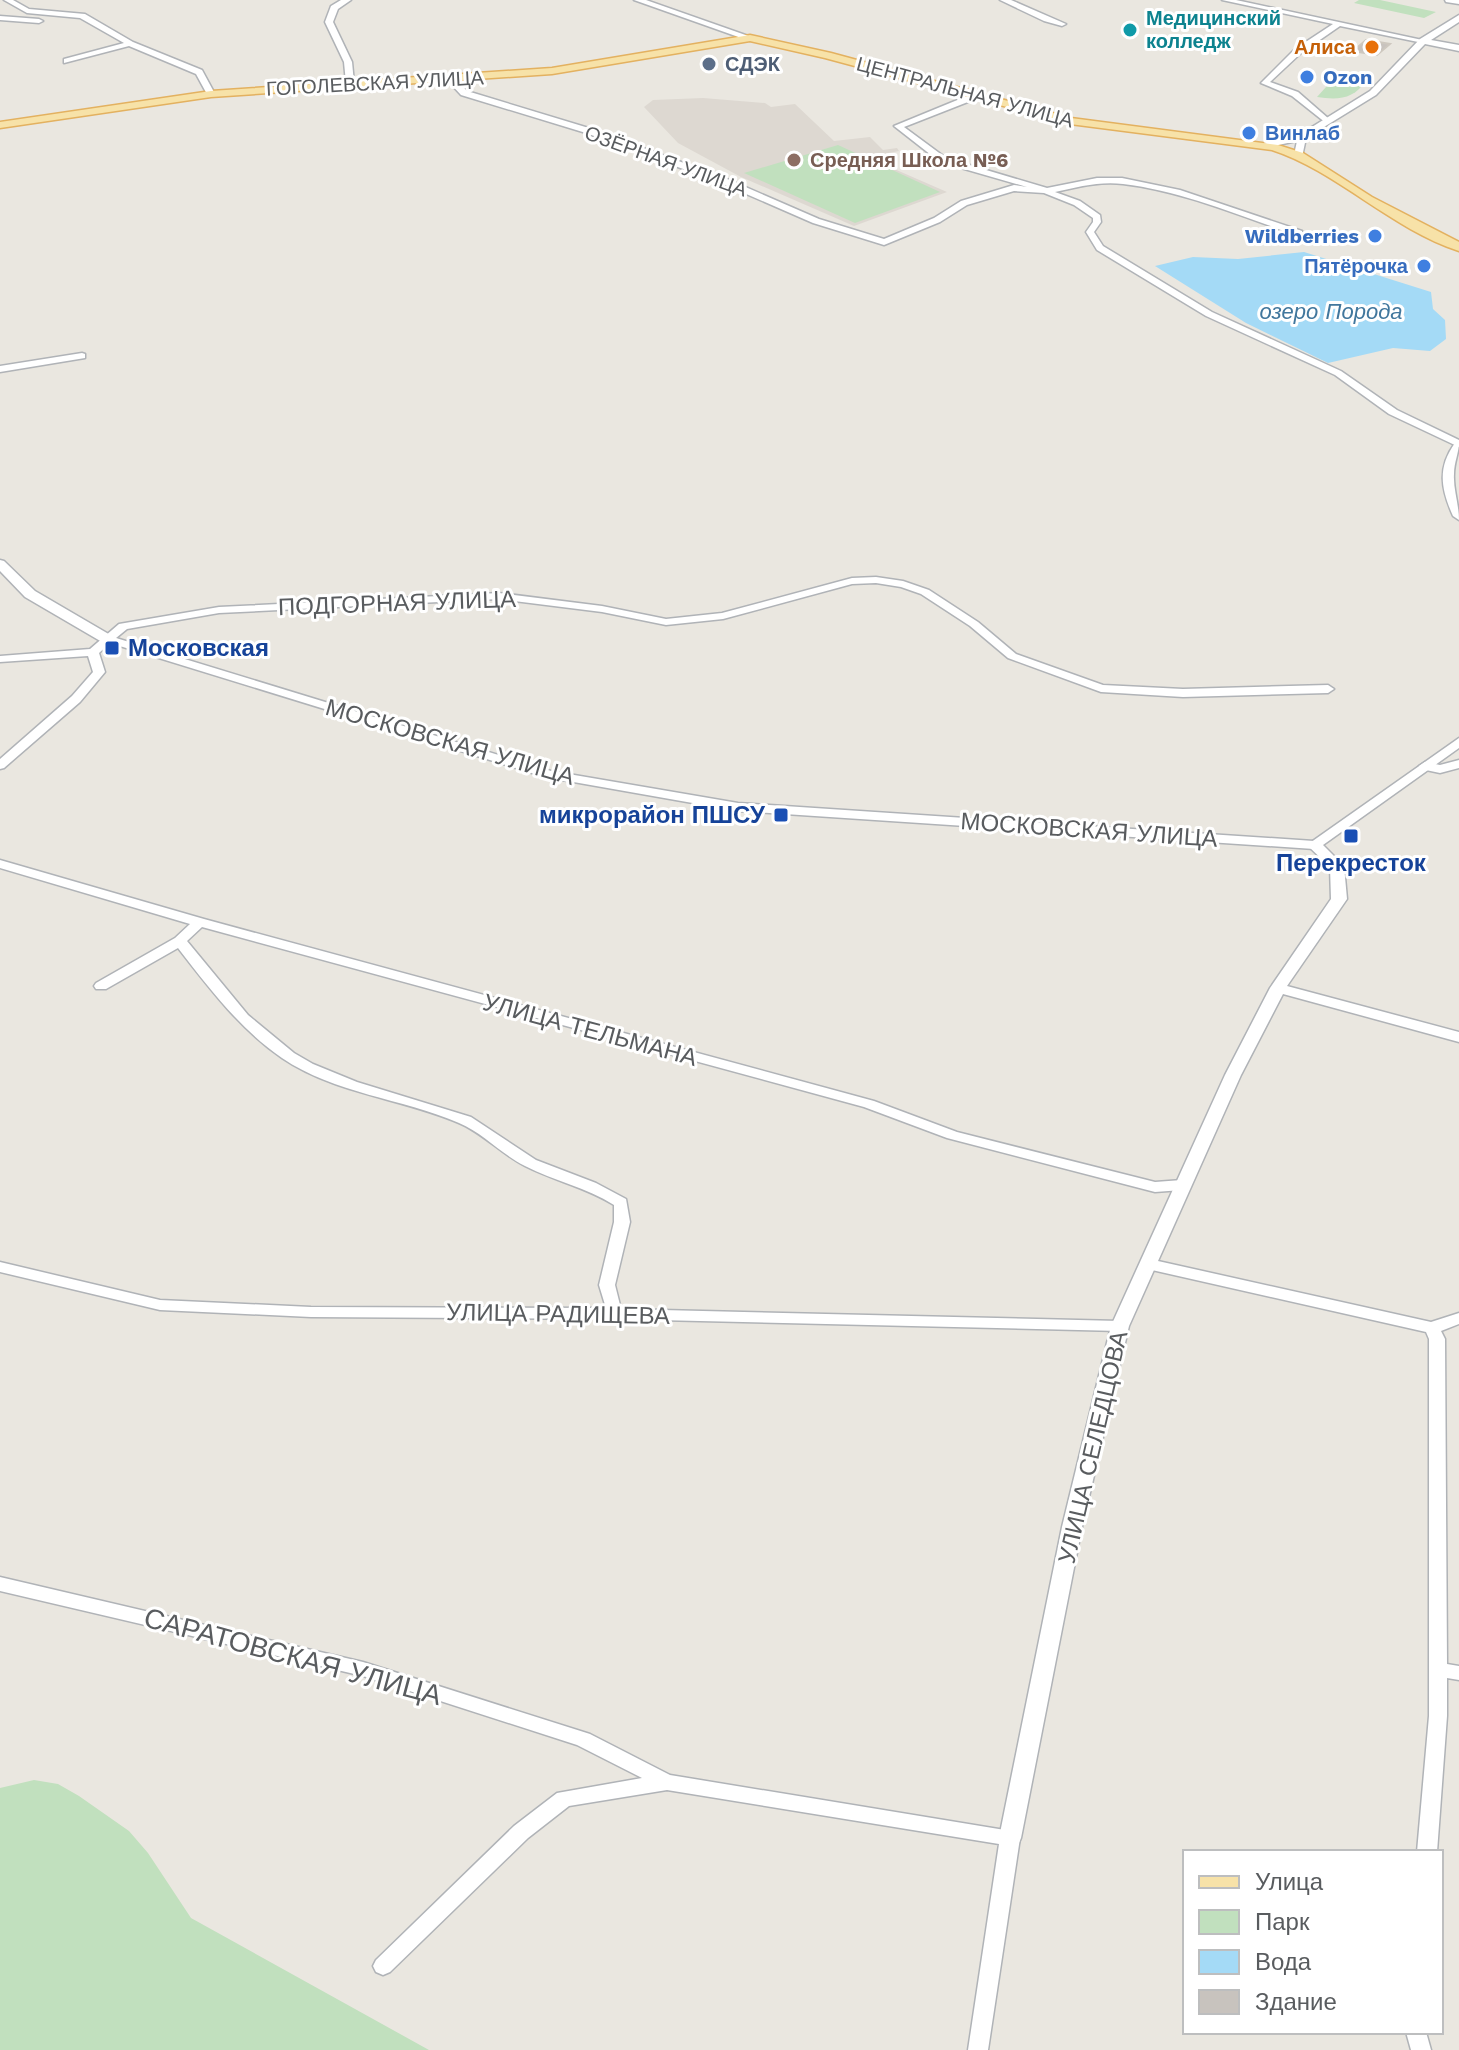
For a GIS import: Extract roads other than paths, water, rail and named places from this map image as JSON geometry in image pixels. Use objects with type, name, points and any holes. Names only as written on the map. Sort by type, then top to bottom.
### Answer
[{"type":"main road","name":"ГОГОЛЕВСКАЯ УЛИЦА","points":[[0,125],[211,94],[566,70],[750,38]]},
{"type":"main road","name":"ЦЕНТРАЛЬНАЯ УЛИЦА","points":[[750,38],[827,55],[1070,121],[1264,145],[1299,155],[1368,200],[1459,247]]},
{"type":"street","points":[[8,0],[27,11],[82,16],[130,44],[199,72],[211,94]]},
{"type":"street","points":[[347,0],[334,8],[329,22],[348,62],[350,83]]},
{"type":"street","name":"ЦЕНТРАЛЬНАЯ УЛИЦА","points":[[638,0],[750,38]]},
{"type":"street","points":[[1004,0],[1028,7],[1045,19],[1062,24]]},
{"type":"street","points":[[1226,0],[1459,48]]},
{"type":"street","points":[[1449,0],[1459,2]]},
{"type":"street","points":[[0,18],[88,22]]},
{"type":"street","points":[[1264,145],[1302,137],[1373,93],[1423,41],[1459,18]]},
{"type":"street","points":[[1326,121],[1295,94],[1265,83],[1298,51],[1338,24]]},
{"type":"street","points":[[699,47],[716,35],[716,26]]},
{"type":"street","points":[[67,61],[130,44]]},
{"type":"street","name":"ОЗЁРНАЯ УЛИЦА","points":[[451,79],[464,93],[477,98],[589,131],[724,181],[816,221],[884,242],[981,197],[1014,188],[1046,191]]},
{"type":"street","points":[[975,96],[898,126],[943,160],[1077,203],[1097,217],[1090,232],[1100,248],[1209,314],[1338,373],[1393,412],[1459,444],[1448,458],[1447,487],[1459,516]]},
{"type":"street","points":[[1299,155],[1302,137]]},
{"type":"street","points":[[1046,191],[1097,181],[1150,185],[1299,233]]},
{"type":"street","points":[[0,369],[82,356]]},
{"type":"street","name":"МОСКОВСКАЯ УЛИЦА","points":[[0,564],[30,594],[107,639],[549,774],[723,805],[1314,845]]},
{"type":"street","name":"ПОДГОРНАЯ УЛИЦА","points":[[93,652],[123,626],[219,610],[471,596],[535,599],[666,622],[723,616],[852,581],[876,580],[903,584],[925,592],[974,624],[1012,656],[1101,688],[1183,693],[1328,689]]},
{"type":"street","points":[[0,659],[93,652],[99,672],[76,699],[0,765]]},
{"type":"street","points":[[1314,845],[1459,742]]},
{"type":"street","points":[[1425,766],[1440,769],[1459,764]]},
{"type":"street","name":"УЛИЦА СЕЛЕДЦОВА","points":[[978,2050],[1010,1838],[1072,1527],[1120,1326],[1233,1075],[1278,988],[1339,899],[1337,866],[1314,845]]},
{"type":"street","name":"УЛИЦА ТЕЛЬМАНА","points":[[0,864],[199,922],[869,1104],[952,1135],[1155,1187],[1182,1185]]},
{"type":"street","points":[[101,986],[180,941],[199,922]]},
{"type":"street","points":[[180,941],[223,997],[256,1030],[291,1057],[358,1087],[466,1120],[494,1142],[540,1168],[580,1179],[621,1203],[622,1222],[607,1285],[615,1314]]},
{"type":"street","points":[[1278,988],[1459,1037]]},
{"type":"street","points":[[1149,1264],[1432,1328],[1459,1318]]},
{"type":"street","name":"УЛИЦА РАДИЩЕВА","points":[[0,1267],[160,1305],[311,1312],[615,1314],[1120,1326]]},
{"type":"street","points":[[1427,1850],[1438,1716],[1437,1339],[1432,1328]]},
{"type":"street","name":"САРАТОВСКАЯ УЛИЦА","points":[[0,1584],[363,1669],[583,1739],[667,1782]]},
{"type":"street","points":[[1438,1669],[1459,1673]]},
{"type":"street","points":[[383,1966],[521,1832],[564,1799],[667,1782],[1010,1838]]},
{"type":"water","name":"озеро Порода","points":[[1304,252],[1431,292],[1433,309],[1445,320],[1446,339],[1430,351],[1393,348],[1328,363],[1246,323],[1155,266],[1193,257],[1238,259]]},
{"type":"place","name":"Медицинский колледж","points":[[1130,30]]},
{"type":"place","name":"Алиса","points":[[1372,47]]},
{"type":"place","name":"СДЭК","points":[[709,64]]},
{"type":"place","name":"Ozon","points":[[1307,77]]},
{"type":"place","name":"Винлаб","points":[[1249,133]]},
{"type":"place","name":"Средняя Школа №6","points":[[794,160]]},
{"type":"place","name":"Wildberries","points":[[1375,236]]},
{"type":"place","name":"Пятёрочка","points":[[1424,266]]},
{"type":"place","name":"Московская","points":[[112,648]]},
{"type":"place","name":"микрорайон ПШСУ","points":[[781,815]]},
{"type":"place","name":"Перекресток","points":[[1351,836]]}]
